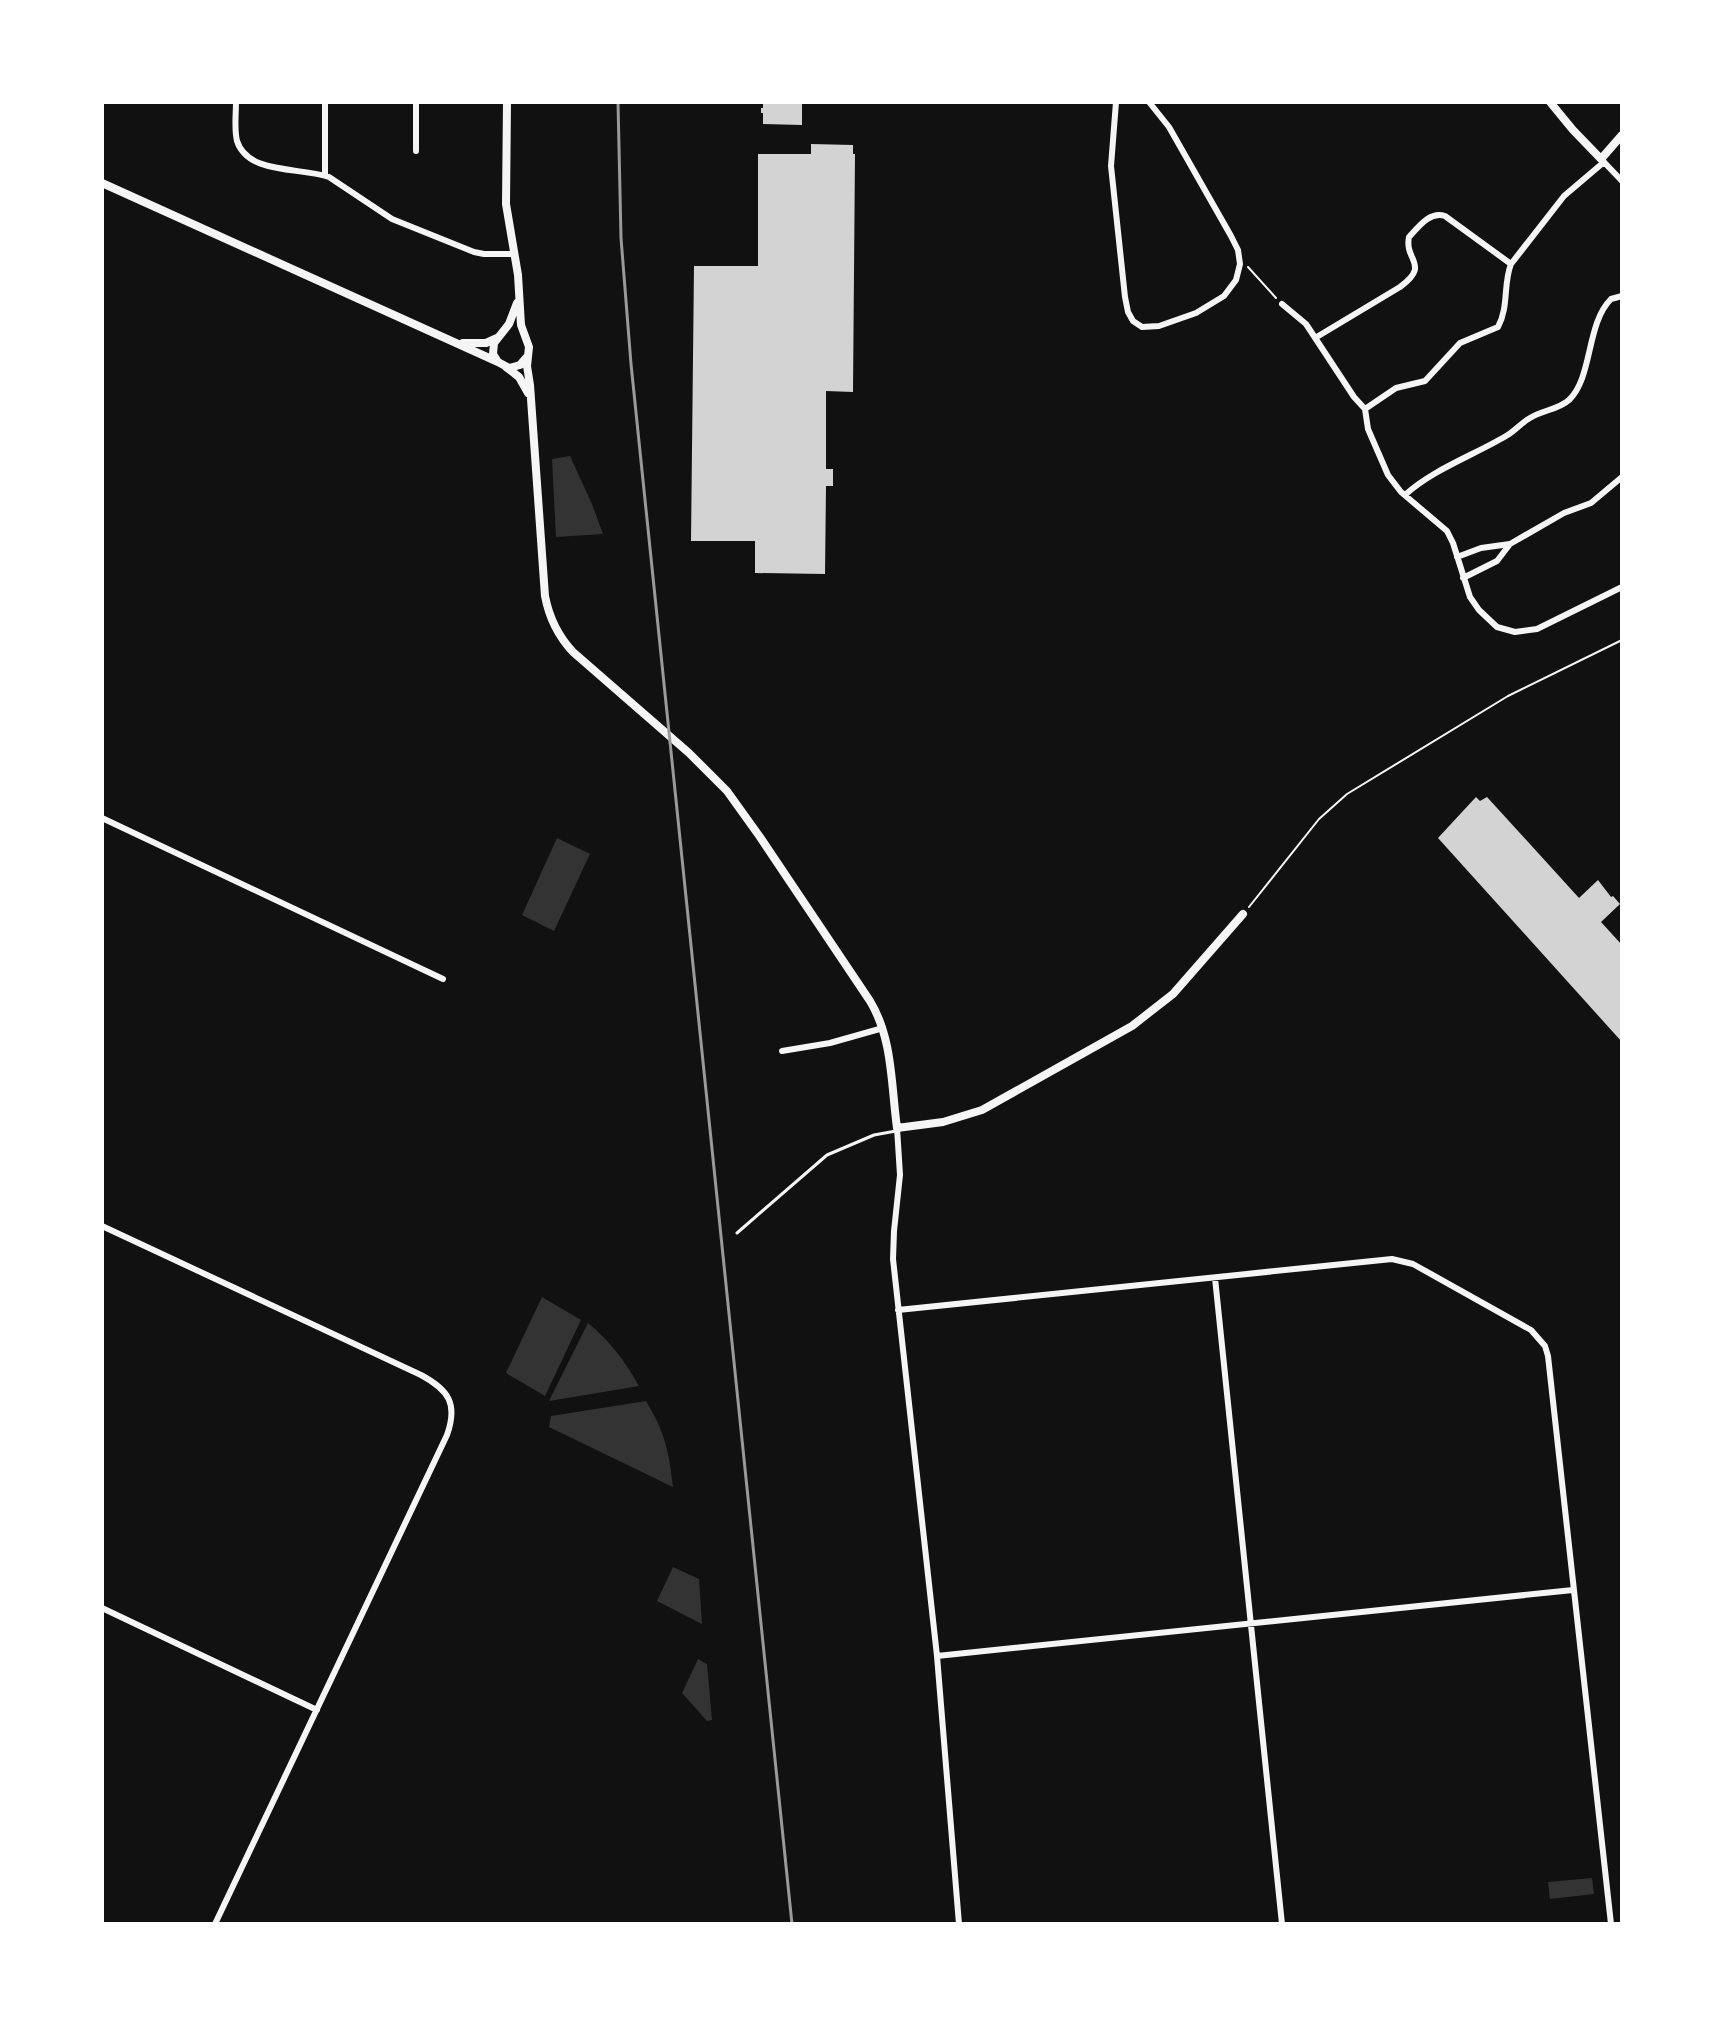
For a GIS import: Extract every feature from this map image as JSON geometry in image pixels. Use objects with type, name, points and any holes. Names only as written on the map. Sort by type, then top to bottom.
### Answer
[{"type":"street","points":[[236,102],[237,138],[242,150],[251,159],[265,166],[325,175],[397,221],[479,253],[514,254]]},
{"type":"street","points":[[325,102],[325,175]]},
{"type":"street","points":[[416,102],[416,151]]},
{"type":"street","points":[[507,102],[505,196],[521,325],[529,347],[527,372],[545,596],[549,613],[559,633],[581,659],[689,753],[733,798],[870,1001],[883,1028],[888,1049],[900,1175],[893,1249],[898,1310],[937,1656],[959,1924]]},
{"type":"street","points":[[1116,102],[1111,166],[1125,297],[1130,317],[1142,327],[1159,326],[1212,304],[1229,291],[1236,280],[1240,257],[1169,127],[1149,102]]},
{"type":"street","points":[[1550,102],[1622,181]]},
{"type":"street","points":[[1365,409],[1396,388],[1425,381],[1460,343],[1498,327],[1503,317],[1511,264],[1564,196],[1602,161],[1622,135]]},
{"type":"street","points":[[102,183],[502,364],[519,377],[531,399]]},
{"type":"street","points":[[1315,338],[1409,280],[1416,266],[1408,247],[1409,237],[1432,215],[1445,216],[1511,264]]},
{"type":"street","points":[[519,291],[513,318],[494,343],[493,351],[502,364],[517,367],[528,356]]},
{"type":"street","points":[[1405,495],[1420,483],[1508,435],[1531,417],[1557,408],[1570,399],[1580,382],[1600,316],[1608,302],[1622,296]]},
{"type":"street","points":[[1282,304],[1302,320],[1365,409],[1368,429],[1392,481],[1447,531],[1473,602],[1492,623],[1502,630],[1515,632],[1537,629],[1622,587]]},
{"type":"street","points":[[443,337],[478,344],[507,331],[516,332],[526,339]]},
{"type":"street","points":[[1457,557],[1481,548],[1510,544],[1564,513],[1591,503],[1622,477]]},
{"type":"street","points":[[1463,578],[1497,561],[1510,544]]},
{"type":"street","points":[[102,818],[443,979]]},
{"type":"street","points":[[897,1130],[943,1122],[982,1110],[1124,1031],[1173,994],[1243,914]]},
{"type":"street","points":[[782,1051],[830,1043],[883,1028]]},
{"type":"street","points":[[102,1226],[421,1375],[441,1388],[452,1405],[447,1435],[215,1924]]},
{"type":"street","points":[[898,1310],[1392,1259],[1413,1264],[1531,1330],[1545,1346],[1548,1356],[1611,1924]]},
{"type":"street","points":[[1215,1278],[1282,1924]]},
{"type":"street","points":[[937,1656],[1573,1590]]},
{"type":"street","points":[[102,1608],[317,1710]]},
{"type":"lane","points":[[737,1233],[827,1155],[877,1134],[897,1130]]},
{"type":"path","points":[[1240,257],[1282,304]]},
{"type":"path","points":[[1243,914],[1319,819],[1347,794],[1508,696],[1622,640]]},
{"type":"shaded area","points":[[570,456],[603,534],[556,537],[552,459]]},
{"type":"shaded area","points":[[557,838],[590,854],[554,931],[522,915]]},
{"type":"shaded area","points":[[542,1297],[581,1320],[545,1396],[506,1373]]},
{"type":"shaded area","points":[[588,1323],[616,1352],[639,1386],[549,1401]]},
{"type":"shaded area","points":[[646,1401],[665,1442],[673,1487],[549,1427],[551,1416]]},
{"type":"shaded area","points":[[673,1567],[699,1579],[702,1624],[657,1601]]},
{"type":"shaded area","points":[[698,1659],[707,1664],[712,1720],[707,1721],[682,1693]]},
{"type":"shaded area","points":[[1592,1878],[1594,1894],[1550,1899],[1548,1882]]},
{"type":"building","points":[[763,102],[802,102],[802,125],[763,124]]},
{"type":"building","points":[[811,144],[853,145],[855,154],[853,392],[826,391],[826,469],[833,469],[833,486],[826,486],[825,574],[755,573],[755,541],[691,541],[694,266],[758,266],[758,154],[811,154]]},
{"type":"building","points":[[1476,797],[1480,801],[1487,797],[1579,898],[1598,880],[1620,904],[1601,922],[1622,945],[1622,1042],[1438,838]]},
{"type":"railway","points":[[618,102],[621,238],[631,364],[792,1924]]}]
